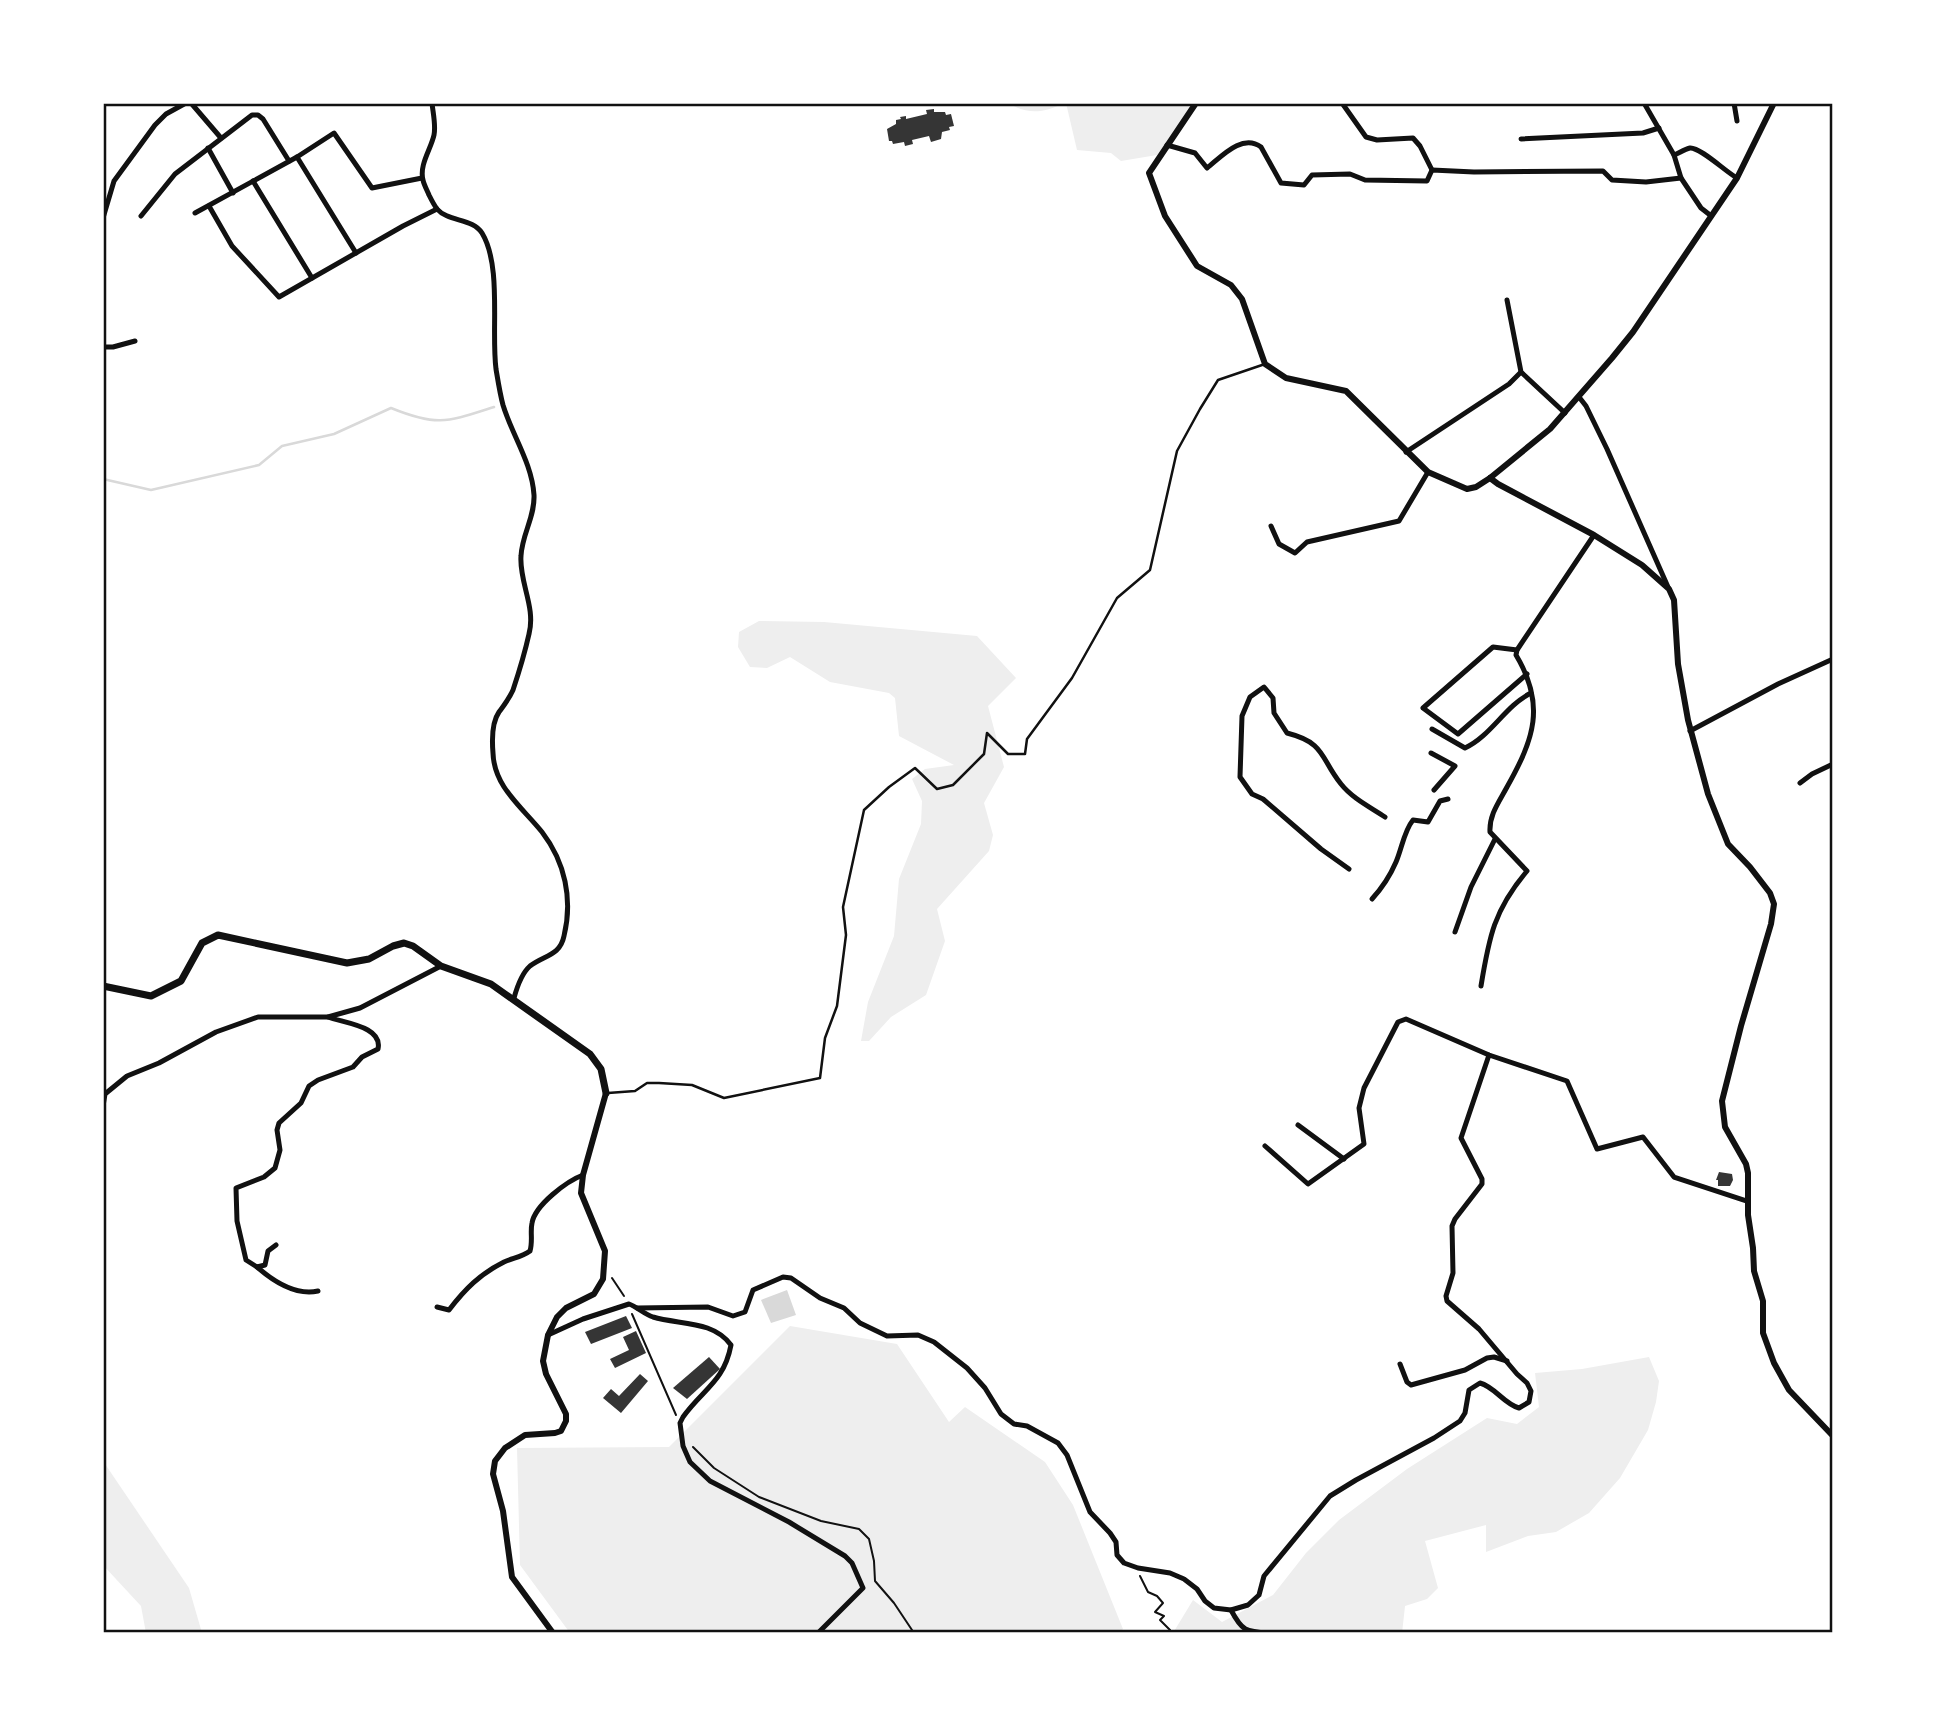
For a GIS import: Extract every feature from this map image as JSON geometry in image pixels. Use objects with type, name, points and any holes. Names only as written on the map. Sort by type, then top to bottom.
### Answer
[{"type":"main road","points":[[103,986],[152,996],[181,981],[202,943],[218,935],[347,963],[369,959],[404,943],[413,946],[441,966],[491,984],[514,998],[590,1055],[601,1069],[606,1093]]},
{"type":"street","points":[[103,218],[114,181],[155,125],[166,114],[186,103]]},
{"type":"street","points":[[191,103],[221,138]]},
{"type":"street","points":[[432,103],[435,132],[422,178],[437,209],[445,215],[473,225],[481,231],[489,248],[494,284],[496,367],[503,405],[523,454],[534,491],[534,512],[522,545],[520,560],[531,621],[530,633],[513,689],[494,724],[492,755],[505,791],[541,831],[564,870],[567,887],[566,929],[560,948],[530,966],[524,973],[514,998]]},
{"type":"street","points":[[1196,103],[1149,173],[1165,216],[1197,266],[1231,285],[1242,299],[1265,364],[1286,378],[1346,391],[1428,472],[1467,489],[1490,478],[1550,429],[1633,332],[1737,178],[1774,103]]},
{"type":"street","points":[[1342,103],[1366,137],[1377,140],[1413,138],[1432,170]]},
{"type":"street","points":[[1644,103],[1674,155],[1681,178],[1710,215]]},
{"type":"street","points":[[1734,103],[1738,121]]},
{"type":"street","points":[[141,216],[175,174],[252,115],[263,119],[289,161]]},
{"type":"street","points":[[1521,139],[1643,133],[1659,128]]},
{"type":"street","points":[[195,213],[297,157],[334,133],[372,188],[422,178]]},
{"type":"street","points":[[1167,145],[1195,153],[1207,168],[1237,144],[1255,143],[1261,147],[1281,183],[1304,186],[1312,176],[1350,174],[1365,180],[1427,181],[1432,170]]},
{"type":"street","points":[[1674,155],[1690,148],[1699,150],[1737,178]]},
{"type":"street","points":[[208,149],[233,192]]},
{"type":"street","points":[[297,157],[356,253]]},
{"type":"street","points":[[1432,170],[1603,171],[1612,180],[1646,183],[1681,178]]},
{"type":"street","points":[[253,181],[312,278]]},
{"type":"street","points":[[209,206],[232,246],[279,297],[437,209]]},
{"type":"street","points":[[1507,300],[1521,372],[1565,413]]},
{"type":"street","points":[[103,346],[113,347],[135,341]]},
{"type":"street","points":[[1406,452],[1509,384],[1521,372]]},
{"type":"street","points":[[1579,397],[1607,449],[1674,600],[1678,664],[1690,731],[1708,794],[1728,844],[1750,867],[1774,904],[1771,924],[1722,1101],[1725,1127],[1746,1164],[1748,1173],[1747,1201],[1754,1271],[1763,1301],[1763,1333],[1774,1363],[1789,1390],[1833,1436]]},
{"type":"street","points":[[1271,526],[1279,544],[1295,553],[1307,542],[1399,521],[1428,472]]},
{"type":"street","points":[[1490,478],[1594,535],[1642,565],[1669,589]]},
{"type":"street","points":[[1481,986],[1494,923],[1506,896],[1527,871],[1490,832],[1492,815],[1526,754],[1534,715],[1527,674],[1516,655],[1517,650],[1594,535]]},
{"type":"street","points":[[1517,650],[1493,647],[1423,708],[1458,734],[1527,674]]},
{"type":"street","points":[[1690,731],[1778,684],[1833,659]]},
{"type":"street","points":[[1349,869],[1321,849],[1263,799],[1252,794],[1240,777],[1242,716],[1256,691],[1264,687],[1273,698],[1274,713],[1287,733],[1304,738],[1320,749],[1341,785],[1385,817]]},
{"type":"street","points":[[1432,729],[1465,748],[1485,733],[1518,699],[1531,693]]},
{"type":"street","points":[[1431,753],[1455,766],[1434,790]]},
{"type":"street","points":[[1800,783],[1833,764]]},
{"type":"street","points":[[1371,899],[1391,873],[1407,835],[1408,825],[1413,820],[1429,822],[1440,801],[1448,799]]},
{"type":"street","points":[[1455,932],[1471,887],[1495,839]]},
{"type":"street","points":[[103,1106],[105,1094],[127,1076],[159,1063],[216,1032],[258,1017],[328,1017],[360,1009],[441,966]]},
{"type":"street","points":[[318,1291],[310,1293],[271,1280],[257,1266],[246,1260],[237,1221],[236,1188],[264,1177],[275,1168],[280,1150],[277,1130],[279,1123],[301,1104],[309,1086],[354,1067],[362,1057],[378,1049],[378,1038],[362,1027],[328,1017]]},
{"type":"street","points":[[1265,1146],[1308,1184],[1364,1144],[1359,1108],[1362,1098],[1398,1022],[1406,1019],[1489,1055],[1567,1081],[1597,1149],[1643,1137],[1674,1177],[1747,1201]]},
{"type":"street","points":[[637,1308],[708,1307],[733,1316],[745,1311],[753,1290],[783,1277],[790,1278],[844,1308],[860,1323],[887,1336],[918,1335],[926,1338],[967,1368],[985,1388],[1001,1414],[1014,1424],[1027,1426],[1058,1443],[1067,1455],[1090,1512],[1116,1542],[1117,1555],[1124,1563],[1170,1573],[1184,1579],[1214,1608],[1231,1610],[1248,1605],[1259,1595],[1264,1576],[1330,1496],[1434,1438],[1460,1420],[1465,1413],[1469,1391],[1474,1386],[1480,1382],[1519,1408],[1525,1406],[1531,1396],[1527,1382],[1479,1328],[1447,1301],[1446,1296],[1453,1273],[1452,1226],[1482,1184],[1461,1138],[1489,1055]]},
{"type":"street","points":[[553,1633],[512,1577],[503,1511],[493,1474],[495,1461],[505,1448],[525,1435],[561,1431],[566,1421],[566,1414],[546,1374],[543,1361],[548,1335],[557,1317],[566,1308],[594,1294],[603,1279],[605,1251],[581,1193],[583,1175],[606,1093]]},
{"type":"street","points":[[1298,1125],[1343,1159]]},
{"type":"street","points":[[437,1307],[449,1310],[464,1289],[479,1277],[530,1251],[532,1223],[538,1209],[564,1185],[583,1175]]},
{"type":"street","points":[[257,1266],[265,1265],[268,1251],[276,1245]]},
{"type":"street","points":[[548,1335],[583,1319],[629,1304],[651,1316],[697,1324],[725,1336],[731,1345],[728,1362],[717,1380],[692,1404],[680,1423],[683,1446],[690,1462],[710,1481],[789,1522],[852,1563],[863,1588],[836,1612],[818,1633]]},
{"type":"street","points":[[1400,1364],[1407,1382],[1411,1385],[1465,1370],[1487,1358],[1507,1361]]},
{"type":"street","points":[[1231,1610],[1238,1625],[1248,1632],[1268,1633]]},
{"type":"lane","points":[[606,1093],[635,1091],[647,1083],[659,1083],[692,1085],[724,1098],[820,1078],[825,1038],[837,1006],[846,934],[843,907],[864,810],[915,768],[937,789],[953,785],[984,754],[987,733],[1008,754],[1026,754],[1027,739],[1072,678],[1117,598],[1150,570],[1177,451],[1200,409],[1219,380],[1265,364]]},
{"type":"path","points":[[605,1269],[629,1304],[680,1423]]},
{"type":"path","points":[[690,1444],[714,1468],[759,1497],[821,1521],[859,1529],[869,1539],[875,1581],[894,1602],[914,1633]]},
{"type":"path","points":[[1138,1568],[1148,1592],[1157,1595],[1163,1604],[1154,1612],[1164,1616],[1160,1620],[1168,1626],[1168,1633]]},
{"type":"shaded area","points":[[1008,103],[1065,103],[1051,109],[1030,111]]},
{"type":"shaded area","points":[[1066,103],[1196,103],[1157,155],[1121,161],[1111,153],[1077,150]]},
{"type":"shaded area","points":[[759,621],[824,622],[977,636],[1016,678],[988,706],[1004,767],[984,803],[993,835],[989,851],[937,909],[945,941],[926,995],[891,1017],[869,1041],[861,1041],[868,1002],[894,936],[899,879],[921,824],[922,801],[912,779],[925,769],[954,765],[899,736],[895,698],[889,693],[830,682],[790,657],[767,668],[750,667],[738,647],[739,632]]},
{"type":"shaded area","points":[[787,1290],[796,1315],[771,1323],[761,1300]]},
{"type":"shaded area","points":[[790,1326],[897,1344],[949,1422],[965,1407],[1045,1462],[1073,1505],[1123,1629],[1119,1633],[570,1633],[520,1565],[517,1448],[669,1447]]},
{"type":"shaded area","points":[[1649,1357],[1659,1381],[1648,1430],[1620,1478],[1589,1513],[1556,1532],[1528,1536],[1486,1552],[1486,1525],[1425,1541],[1438,1588],[1427,1599],[1405,1606],[1402,1633],[1173,1633],[1193,1600],[1222,1622],[1273,1595],[1306,1553],[1339,1520],[1407,1469],[1487,1418],[1517,1424],[1539,1407],[1535,1373],[1582,1369]]},
{"type":"shaded area","points":[[103,1461],[189,1588],[202,1633],[146,1633],[141,1606],[103,1565]]},
{"type":"building","points":[[934,109],[934,112],[951,114],[954,126],[942,132],[941,139],[931,142],[929,136],[912,140],[913,144],[905,146],[904,142],[893,144],[889,141],[887,129],[896,124],[900,117],[906,116],[906,119],[927,114],[926,110]]},
{"type":"building","points":[[1719,1172],[1732,1174],[1730,1186],[1718,1186],[1716,1180]]},
{"type":"building","points":[[626,1316],[632,1328],[591,1344],[585,1332]]},
{"type":"building","points":[[636,1331],[646,1353],[615,1368],[610,1359],[629,1350],[623,1337]]},
{"type":"building","points":[[709,1357],[720,1369],[687,1399],[673,1388]]},
{"type":"building","points":[[640,1374],[648,1381],[621,1413],[603,1398],[611,1389],[619,1396]]},
{"type":"waterway","points":[[103,479],[151,490],[259,465],[282,446],[334,434],[391,408],[420,418],[442,420],[494,407]]}]
